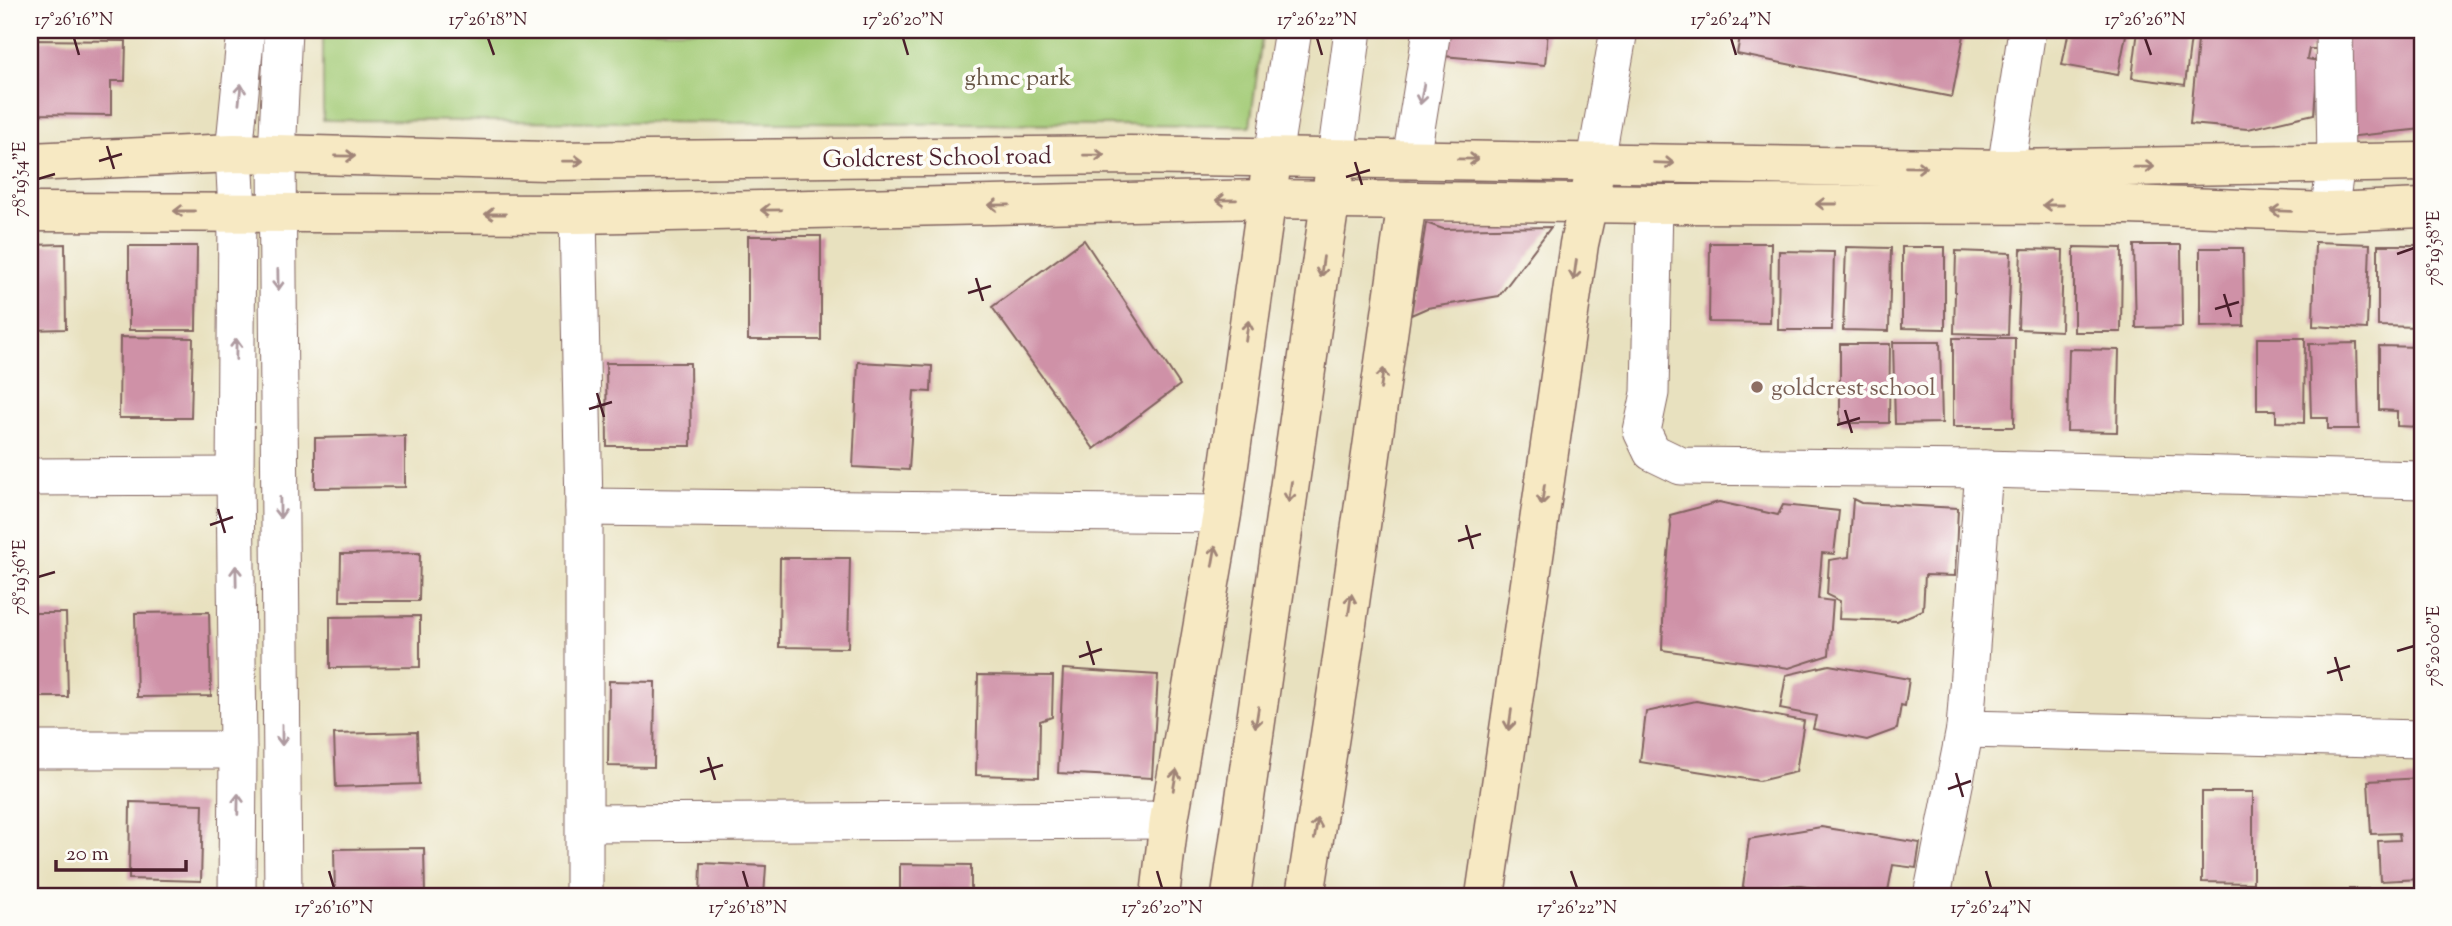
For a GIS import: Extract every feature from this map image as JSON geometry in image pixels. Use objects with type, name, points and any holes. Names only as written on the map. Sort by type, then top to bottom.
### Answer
[{"type":"street","points":[[237,896],[237,211],[234,153],[246,30]]},
{"type":"street","points":[[283,30],[277,155],[283,896]]},
{"type":"street","points":[[1160,896],[1169,820],[1222,513],[1266,199],[1293,30]]},
{"type":"street","points":[[1231,896],[1332,199],[1353,30]]},
{"type":"street","points":[[1411,159],[1432,30]]},
{"type":"street","points":[[1485,896],[1579,244],[1619,30]]},
{"type":"street","points":[[2006,169],[2027,30]]},
{"type":"street","points":[[2329,212],[2336,164],[2334,30]]},
{"type":"street","name":"Goldcrest School road","points":[[30,162],[234,153],[547,161],[1273,156],[2006,169],[2422,162]]},
{"type":"street","name":"Goldcrest School road","points":[[30,212],[578,214],[1266,199],[1654,204],[2128,205],[2329,212],[2422,208]]},
{"type":"street","points":[[1305,896],[1343,652],[1407,201]]},
{"type":"street","points":[[1654,204],[1650,393],[1642,431],[1652,452],[1681,466],[1984,469],[2422,480]]},
{"type":"street","points":[[578,214],[584,507],[584,896]]},
{"type":"street","points":[[1933,896],[1965,729],[1984,469]]},
{"type":"street","points":[[30,477],[235,476]]},
{"type":"street","points":[[584,507],[1222,513]]},
{"type":"street","points":[[1965,729],[2422,739]]},
{"type":"street","points":[[30,750],[238,750]]},
{"type":"street","points":[[586,823],[1169,820]]},
{"type":"green space","name":"ghmc park","points":[[323,30],[1263,30],[1250,126],[323,120]]},
{"type":"building","points":[[1445,30],[1548,30],[1545,65],[1443,56]]},
{"type":"building","points":[[1741,30],[1965,30],[1952,97],[1737,54]]},
{"type":"building","points":[[2069,30],[2127,30],[2118,75],[2062,65]]},
{"type":"building","points":[[2138,30],[2192,30],[2185,85],[2132,78]]},
{"type":"building","points":[[2199,30],[2325,30],[2322,49],[2309,49],[2307,59],[2318,61],[2314,114],[2248,129],[2190,124]]},
{"type":"building","points":[[2340,30],[2422,30],[2422,129],[2347,137]]},
{"type":"building","points":[[30,40],[126,41],[125,81],[111,81],[111,115],[30,114]]},
{"type":"building","points":[[1426,223],[1443,229],[1551,227],[1499,296],[1427,308],[1411,315]]},
{"type":"building","points":[[748,236],[821,236],[821,340],[748,340]]},
{"type":"building","points":[[1084,240],[1180,385],[1094,449],[992,307]]},
{"type":"building","points":[[2315,242],[2370,244],[2367,329],[2313,326]]},
{"type":"building","points":[[1710,243],[1771,243],[1770,323],[1709,322]]},
{"type":"building","points":[[65,244],[66,329],[30,330],[30,245]]},
{"type":"building","points":[[2134,245],[2181,245],[2182,327],[2136,328]]},
{"type":"building","points":[[2378,245],[2422,245],[2421,327],[2378,326]]},
{"type":"building","points":[[129,246],[197,246],[196,330],[129,330]]},
{"type":"building","points":[[1846,247],[1891,248],[1889,331],[1843,330]]},
{"type":"building","points":[[1902,247],[1945,247],[1945,329],[1902,328]]},
{"type":"building","points":[[2074,247],[2122,248],[2121,332],[2074,332]]},
{"type":"building","points":[[2200,248],[2243,248],[2244,326],[2200,327]]},
{"type":"building","points":[[2021,249],[2063,250],[2061,331],[2018,329]]},
{"type":"building","points":[[1779,251],[1834,252],[1832,330],[1778,330]]},
{"type":"building","points":[[1956,251],[2011,253],[2008,335],[1954,333]]},
{"type":"building","points":[[120,337],[193,338],[191,418],[119,418]]},
{"type":"building","points":[[1953,338],[2015,338],[2014,427],[1953,427]]},
{"type":"building","points":[[2257,338],[2305,338],[2304,423],[2276,422],[2276,410],[2257,410]]},
{"type":"building","points":[[1893,342],[1940,342],[1942,423],[1895,424]]},
{"type":"building","points":[[2357,343],[2359,429],[2328,429],[2328,418],[2311,418],[2309,344]]},
{"type":"building","points":[[1840,344],[1890,344],[1889,423],[1840,423]]},
{"type":"building","points":[[2379,346],[2420,347],[2420,427],[2397,426],[2397,411],[2379,410]]},
{"type":"building","points":[[2069,349],[2119,350],[2117,432],[2067,431]]},
{"type":"building","points":[[858,362],[932,366],[931,392],[914,391],[909,470],[853,467]]},
{"type":"building","points":[[606,363],[690,363],[691,446],[607,446]]},
{"type":"building","points":[[405,436],[405,487],[315,488],[315,438]]},
{"type":"building","points":[[1853,499],[1861,503],[1958,508],[1955,576],[1925,575],[1923,610],[1897,621],[1839,619],[1840,601],[1827,595],[1829,560],[1849,557]]},
{"type":"building","points":[[1719,502],[1778,515],[1783,505],[1839,511],[1834,554],[1822,553],[1818,599],[1833,601],[1829,655],[1789,668],[1662,650],[1670,515]]},
{"type":"building","points":[[420,553],[419,601],[340,601],[341,554]]},
{"type":"building","points":[[780,558],[850,558],[848,648],[779,647]]},
{"type":"building","points":[[209,612],[211,696],[137,697],[135,613]]},
{"type":"building","points":[[30,613],[66,613],[68,697],[30,697]]},
{"type":"building","points":[[420,616],[420,667],[330,668],[330,617]]},
{"type":"building","points":[[1829,665],[1909,679],[1905,706],[1901,705],[1897,729],[1867,740],[1813,729],[1816,716],[1780,709],[1786,675]]},
{"type":"building","points":[[1063,669],[1158,675],[1152,778],[1058,773]]},
{"type":"building","points":[[978,675],[1053,676],[1052,717],[1040,721],[1039,777],[976,775]]},
{"type":"building","points":[[609,681],[655,682],[654,767],[608,766]]},
{"type":"building","points":[[1696,701],[1804,721],[1796,772],[1759,781],[1640,762],[1646,712]]},
{"type":"building","points":[[417,732],[419,784],[336,787],[334,734]]},
{"type":"building","points":[[2422,778],[2422,879],[2380,881],[2378,841],[2400,840],[2399,833],[2371,834],[2368,781]]},
{"type":"building","points":[[2202,792],[2253,792],[2253,883],[2202,882]]},
{"type":"building","points":[[130,802],[203,804],[201,881],[129,879]]},
{"type":"building","points":[[1821,827],[1920,843],[1916,868],[1893,865],[1887,896],[1868,896],[1794,885],[1742,894],[1749,839]]},
{"type":"building","points":[[424,848],[425,896],[335,896],[334,849]]},
{"type":"building","points":[[701,863],[766,866],[764,896],[700,896]]},
{"type":"building","points":[[900,864],[971,865],[971,896],[900,896]]},
{"type":"building","points":[[2349,889],[2399,889],[2399,896],[2349,896]]},
{"type":"building","points":[[2213,892],[2263,892],[2263,896],[2213,896]]},
{"type":"building","points":[[2291,892],[2340,892],[2340,896],[2291,896]]},
{"type":"place","name":"goldcrest school","points":[[1757,387]]}]
